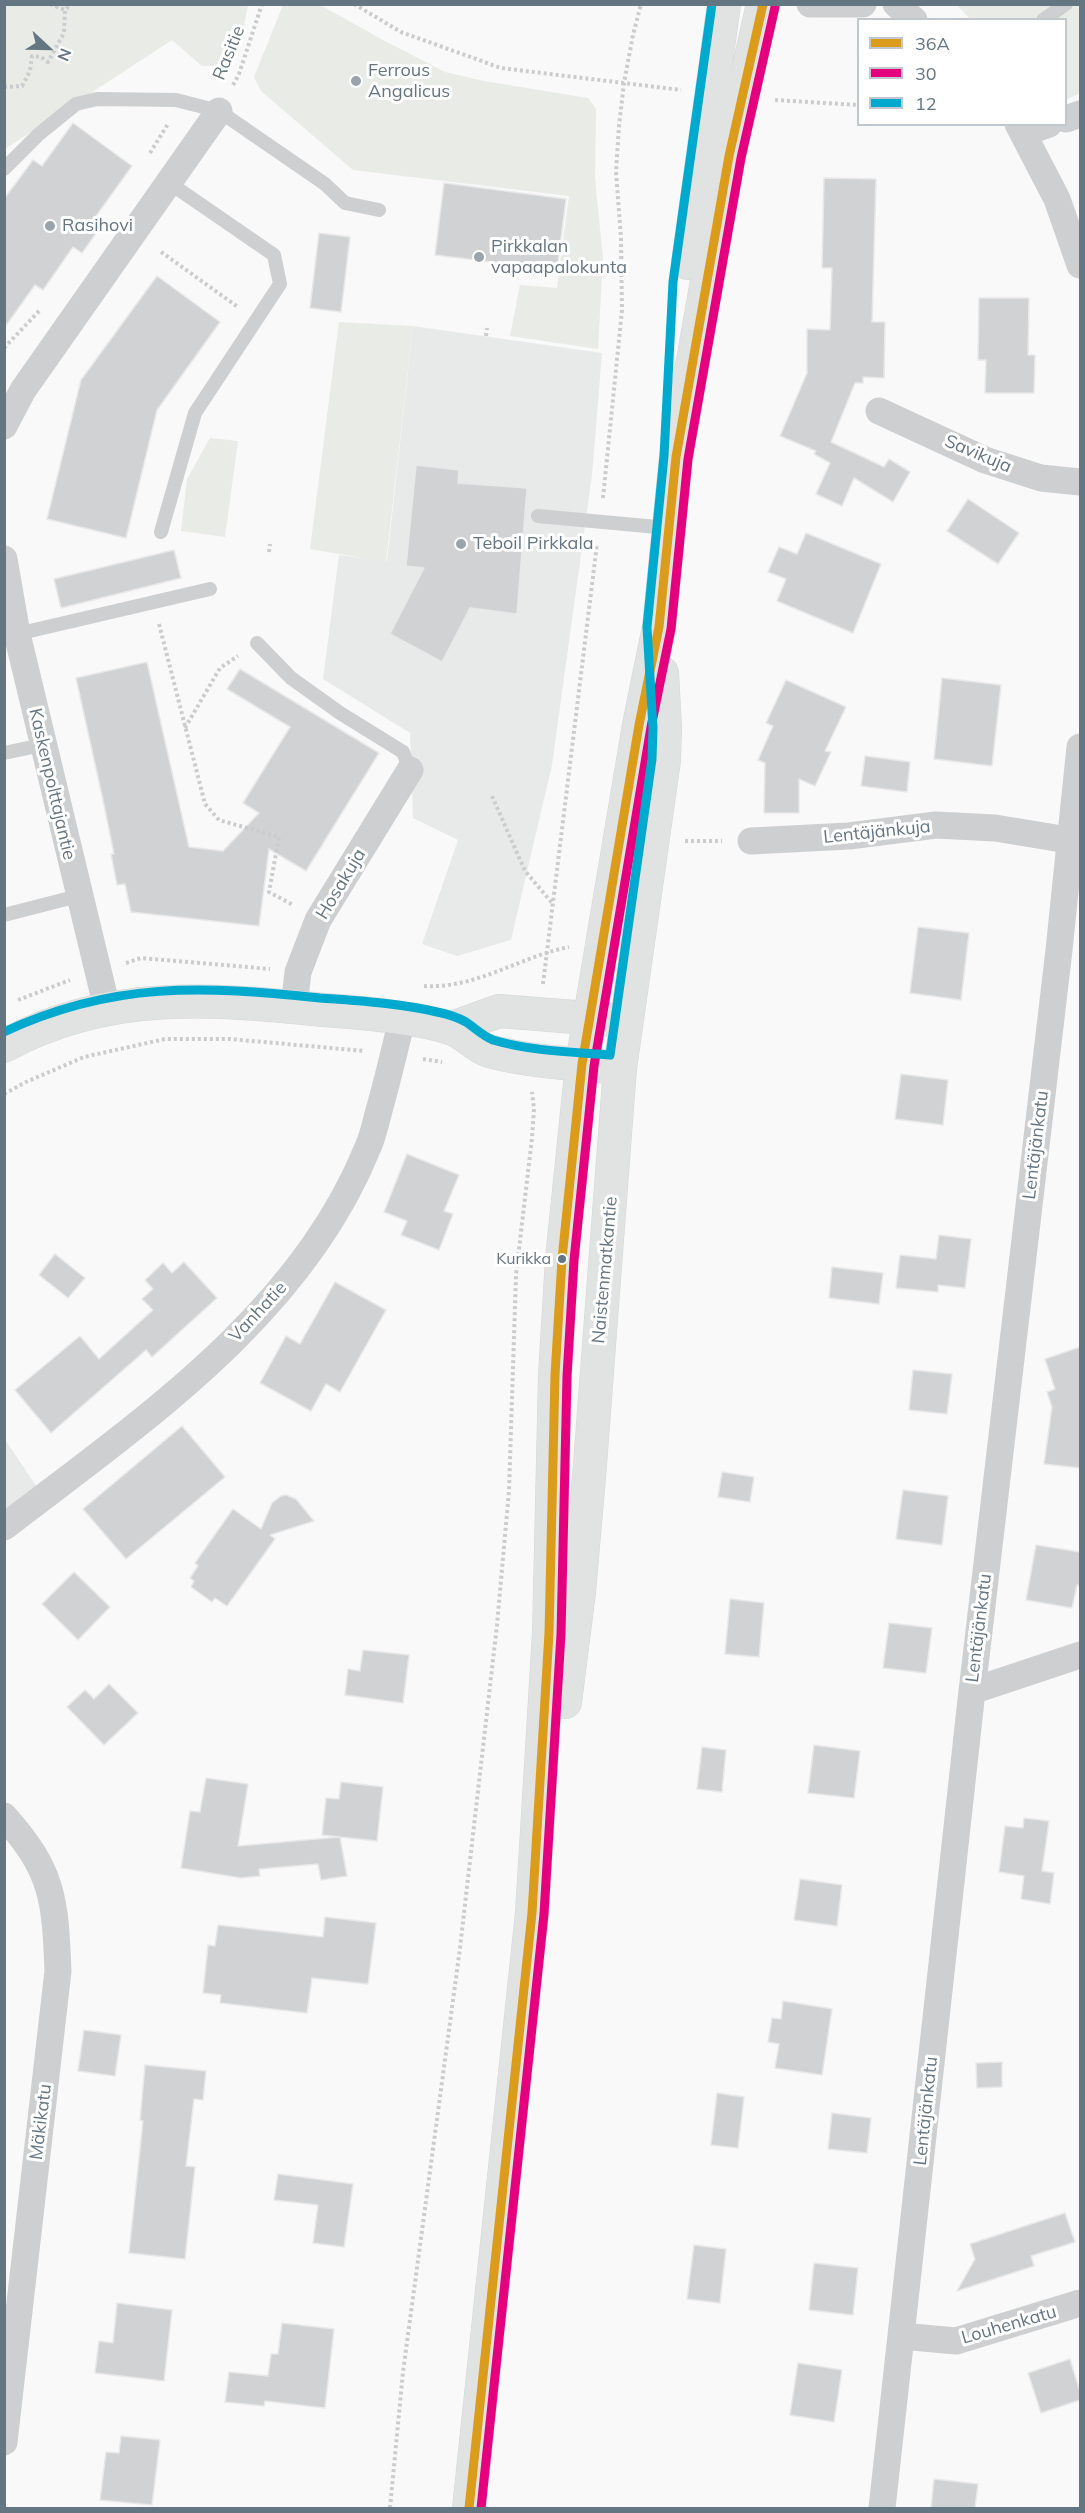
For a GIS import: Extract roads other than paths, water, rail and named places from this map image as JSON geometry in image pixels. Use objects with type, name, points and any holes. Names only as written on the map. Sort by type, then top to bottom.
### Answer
[{"type":"main road","name":"Naistenmatkantie","points":[[469,2508],[532,1913],[549,1632],[555,1375],[562,1259],[582,1064],[589,1018],[610,909],[639,725],[659,627],[676,457],[685,283],[724,4]]},
{"type":"main road","name":"Naistenmatkantie","points":[[676,457],[729,156],[763,4]]},
{"type":"main road","name":"Naistenmatkantie","points":[[532,1913],[556,1778],[579,1592],[620,1068],[664,760],[665,728],[659,627]]},
{"type":"main road","points":[[4,1046],[60,1020],[107,1008],[196,1000],[294,1007],[402,1019],[452,1028],[487,1051],[620,1068]]},
{"type":"main road","points":[[452,1028],[499,1011],[626,1022]]},
{"type":"street","points":[[810,4],[863,4]]},
{"type":"street","points":[[896,4],[912,18]]},
{"type":"street","points":[[4,426],[23,390],[219,111]]},
{"type":"street","points":[[1038,126],[1021,129],[1057,199],[1080,265]]},
{"type":"street","name":"Savikuja","points":[[879,411],[984,460],[1041,478],[1080,482]]},
{"type":"street","name":"Kaskenpolttajantie","points":[[4,559],[7,601],[107,1008]]},
{"type":"street","name":"Lentäjänkatu","points":[[882,2508],[972,1692],[1059,951],[1075,841],[1080,747]]},
{"type":"street","name":"Hosakuja","points":[[294,1007],[298,972],[318,920],[410,770]]},
{"type":"street","name":"Lentäjänkuja","points":[[752,841],[849,836],[936,825],[995,828],[1075,841]]},
{"type":"street","name":"Vanhatie","points":[[4,1527],[157,1409],[250,1324],[304,1261],[342,1200],[369,1146],[402,1019]]},
{"type":"street","points":[[972,1692],[1080,1655]]},
{"type":"street","name":"Mäkikatu","points":[[4,1816],[34,1854],[44,1871],[56,1914],[58,1971],[4,2442]]},
{"type":"street","name":"Louhenkatu","points":[[901,2336],[956,2341],[1080,2303]]},
{"type":"lane","points":[[1046,18],[1066,4]]},
{"type":"lane","points":[[4,170],[39,134],[76,104],[97,99],[176,100],[219,111],[325,184],[345,203],[379,210]]},
{"type":"lane","points":[[161,532],[195,413],[280,284],[274,255],[168,182]]},
{"type":"lane","points":[[538,516],[668,528]]},
{"type":"lane","points":[[16,634],[210,589]]},
{"type":"lane","points":[[257,643],[291,678],[340,713],[403,752],[410,770]]},
{"type":"lane","points":[[4,753],[42,745]]},
{"type":"lane","points":[[4,915],[78,896]]},
{"type":"place","name":"Ferrous Angalicus","points":[[356,81]]},
{"type":"place","name":"Rasihovi","points":[[50,226]]},
{"type":"place","name":"Pirkkalan vapaapalokunta","points":[[479,257]]},
{"type":"place","name":"Teboil Pirkkala","points":[[461,544]]},
{"type":"place","name":"Kurikka","points":[[562,1259]]}]
